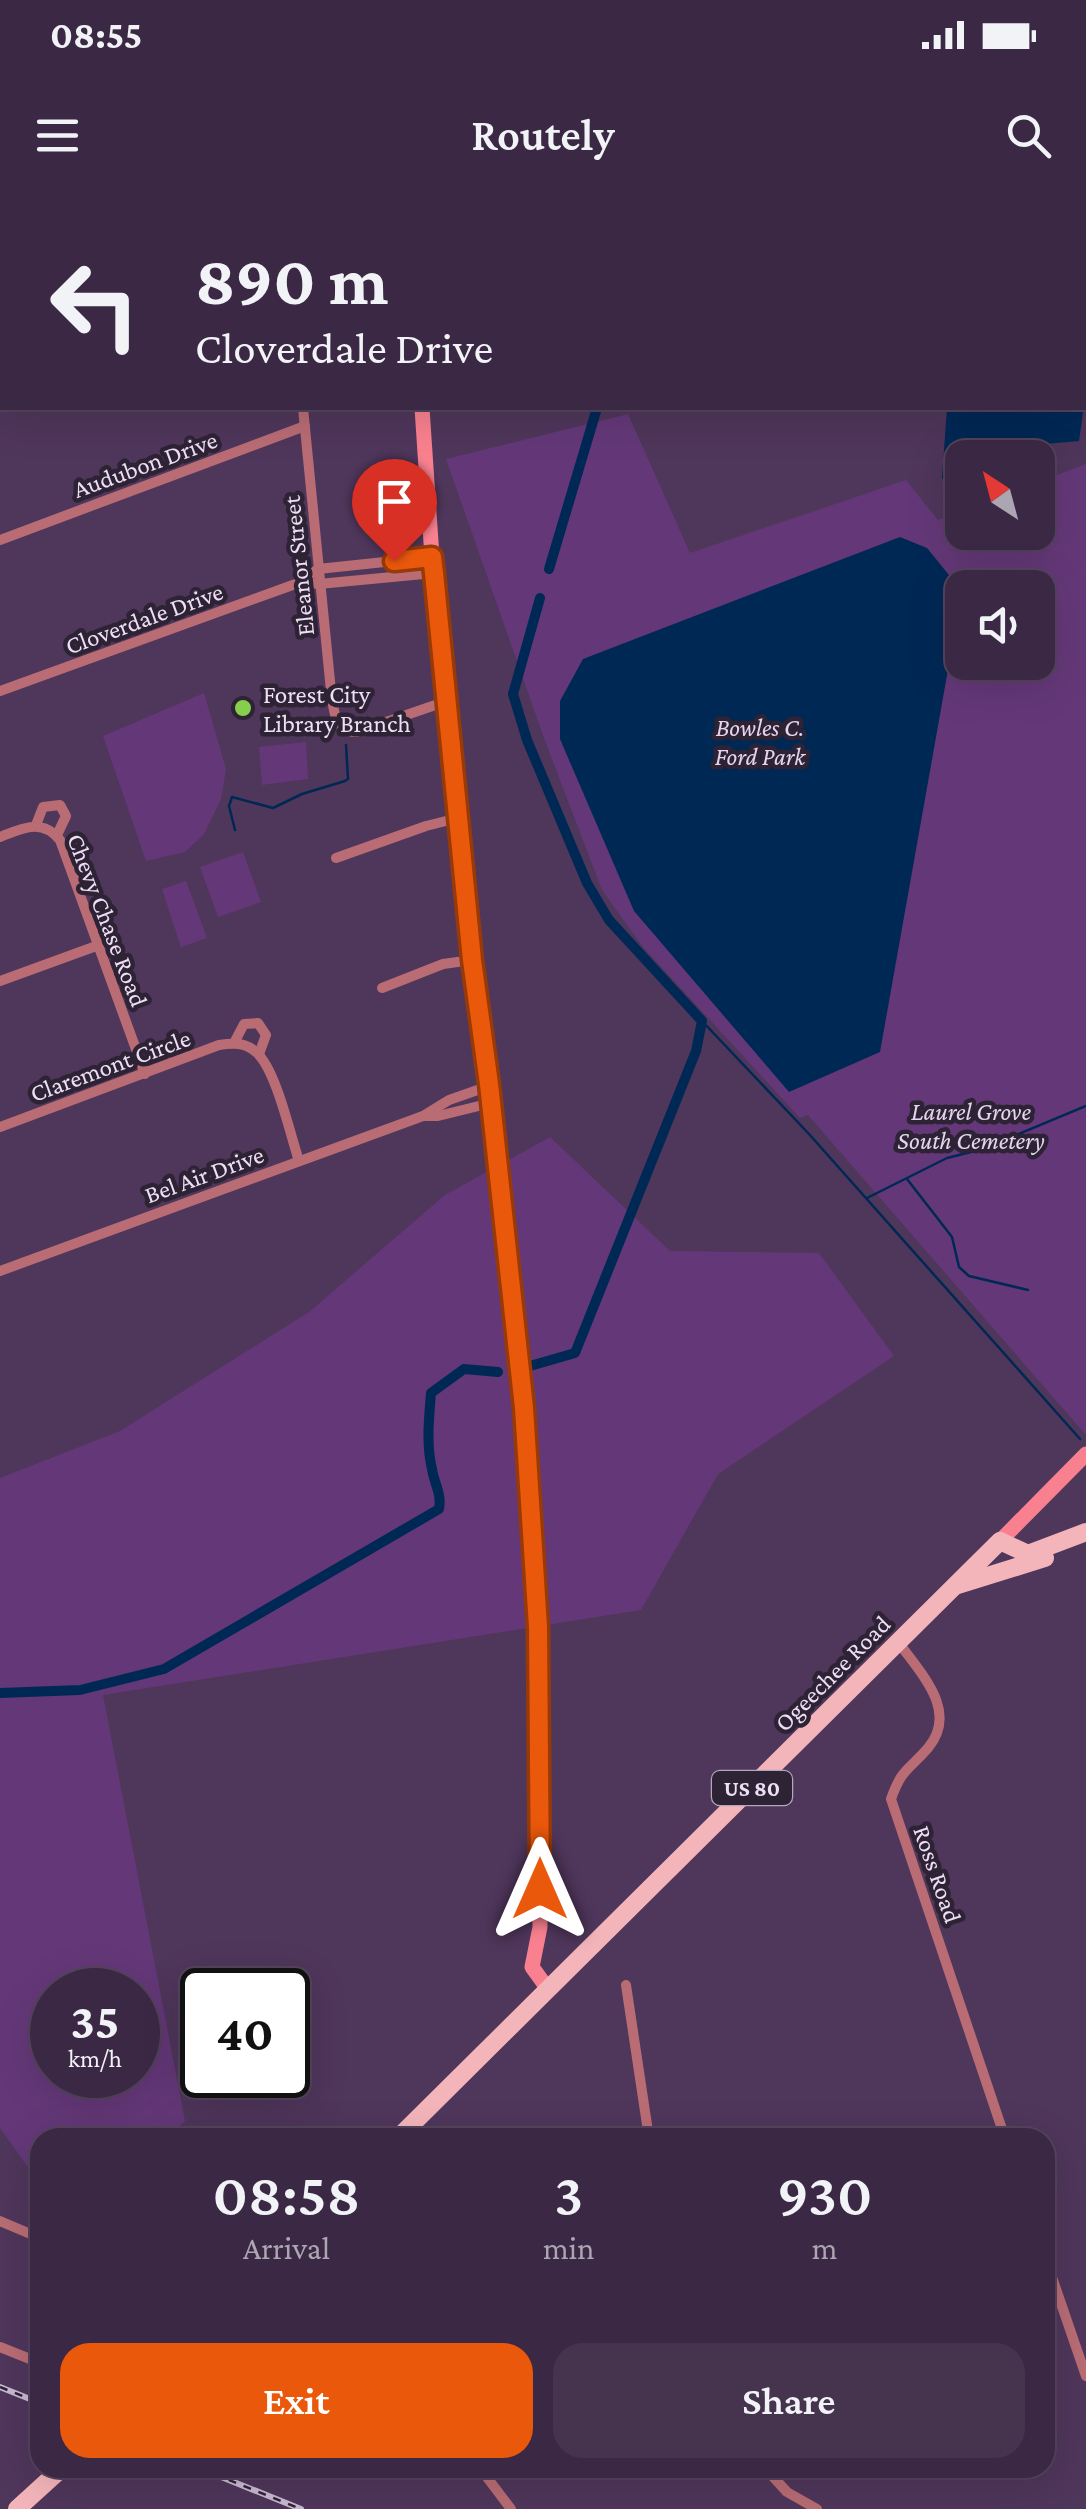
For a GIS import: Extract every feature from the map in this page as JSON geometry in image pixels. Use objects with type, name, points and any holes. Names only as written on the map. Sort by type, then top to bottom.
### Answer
[{"type":"main road","points":[[1000,1541],[1028,1554],[1086,1532]]},
{"type":"main road","name":"Ogeechee Road","points":[[413,2128],[1000,1541]]},
{"type":"main road","name":"US 80","points":[[954,1586],[1086,1542]]},
{"type":"main road","points":[[18,2509],[51,2478]]},
{"type":"street","name":"Eleanor Street","points":[[303,410],[336,720],[342,730],[356,732],[447,702]]},
{"type":"street","points":[[422,410],[433,565],[472,960],[524,1408],[538,1627],[540,1926],[532,1967],[548,1989]]},
{"type":"street","name":"Audubon Drive","points":[[0,540],[305,426]]},
{"type":"street","points":[[318,569],[433,565]]},
{"type":"street","name":"Cloverdale Drive","points":[[301,582],[320,584],[433,565]]},
{"type":"street","name":"Cloverdale Drive","points":[[0,691],[301,582],[318,569]]},
{"type":"street","points":[[36,826],[44,806],[60,805],[66,816],[57,835]]},
{"type":"street","points":[[336,858],[458,818]]},
{"type":"street","name":"Chevy Chase Road","points":[[0,837],[36,826],[57,835],[145,1074]]},
{"type":"street","points":[[0,981],[98,945]]},
{"type":"street","points":[[382,988],[443,964],[472,960]]},
{"type":"street","name":"Claremont Circle","points":[[0,1127],[219,1045],[234,1043],[244,1024],[258,1022],[266,1035],[259,1054],[272,1080],[298,1161]]},
{"type":"street","points":[[234,1043],[259,1054]]},
{"type":"street","name":"Bel Air Drive","points":[[0,1271],[423,1116],[438,1116],[490,1094]]},
{"type":"street","name":"Ogeechee Road","points":[[1000,1541],[1086,1454]]},
{"type":"street","name":"Ross Road","points":[[899,1643],[931,1688],[939,1704],[941,1723],[931,1745],[899,1776],[892,1799],[1002,2128]]},
{"type":"street","points":[[626,1985],[648,2128]]},
{"type":"street","points":[[0,2221],[30,2234]]},
{"type":"street","points":[[1055,2286],[1086,2376]]},
{"type":"street","points":[[0,2347],[30,2360]]},
{"type":"street","points":[[488,2478],[511,2509]]},
{"type":"street","points":[[774,2478],[787,2492],[817,2509]]},
{"type":"green space","name":"Bowles C. Ford Park","points":[[628,414],[690,553],[906,480],[938,520],[945,517],[945,550],[1055,550],[1055,476],[1086,464],[1086,1435],[808,1115],[800,1118],[643,947],[602,890],[446,459]]},
{"type":"green space","points":[[204,693],[226,769],[221,799],[204,834],[185,852],[146,861],[103,736]]},
{"type":"green space","points":[[306,742],[308,779],[262,785],[259,747]]},
{"type":"green space","points":[[243,852],[261,902],[218,917],[200,867]]},
{"type":"green space","points":[[186,881],[207,938],[181,947],[162,889]]},
{"type":"green space","points":[[550,1137],[670,1251],[819,1253],[894,1356],[718,1474],[641,1610],[103,1695],[156,1968],[30,1968],[30,2098],[160,2098],[160,1991],[185,2121],[178,2128],[30,2128],[30,2170],[0,2128],[0,1478],[120,1431],[309,1312],[445,1195]]},
{"type":"water","points":[[947,410],[1084,410],[1079,441],[945,440],[945,482],[942,478]]},
{"type":"water","name":"Bowles C. Ford Park","points":[[900,537],[927,548],[945,570],[946,680],[880,1052],[789,1092],[634,911],[560,739],[560,701],[583,659]]},
{"type":"waterway","points":[[549,569],[596,410]]},
{"type":"waterway","points":[[530,1366],[575,1353],[696,1051],[702,1021],[609,920],[587,883],[527,740],[513,694],[540,598]]},
{"type":"waterway","points":[[235,830],[229,806],[232,797],[273,808],[348,779],[346,745]]},
{"type":"waterway","points":[[702,1021],[809,1134],[1080,1439]]},
{"type":"waterway","points":[[867,1198],[947,1158],[983,1149],[1086,1106]]},
{"type":"waterway","points":[[907,1179],[952,1237],[959,1267],[969,1276],[1028,1290]]},
{"type":"waterway","points":[[0,1693],[80,1690],[164,1669],[439,1509],[429,1450],[431,1393],[464,1369],[498,1372]]},
{"type":"railway","points":[[0,2387],[30,2399]]},
{"type":"railway","points":[[224,2478],[301,2509]]},
{"type":"place","name":"Forest City Library Branch","points":[[243,708]]},
{"type":"route","points":[[394,561],[432,557],[434,573],[472,960],[524,1408],[538,1627],[540,1889]]},
{"type":"park label","name":"Laurel Grove South Cemetery","points":[[971,1126]]}]
